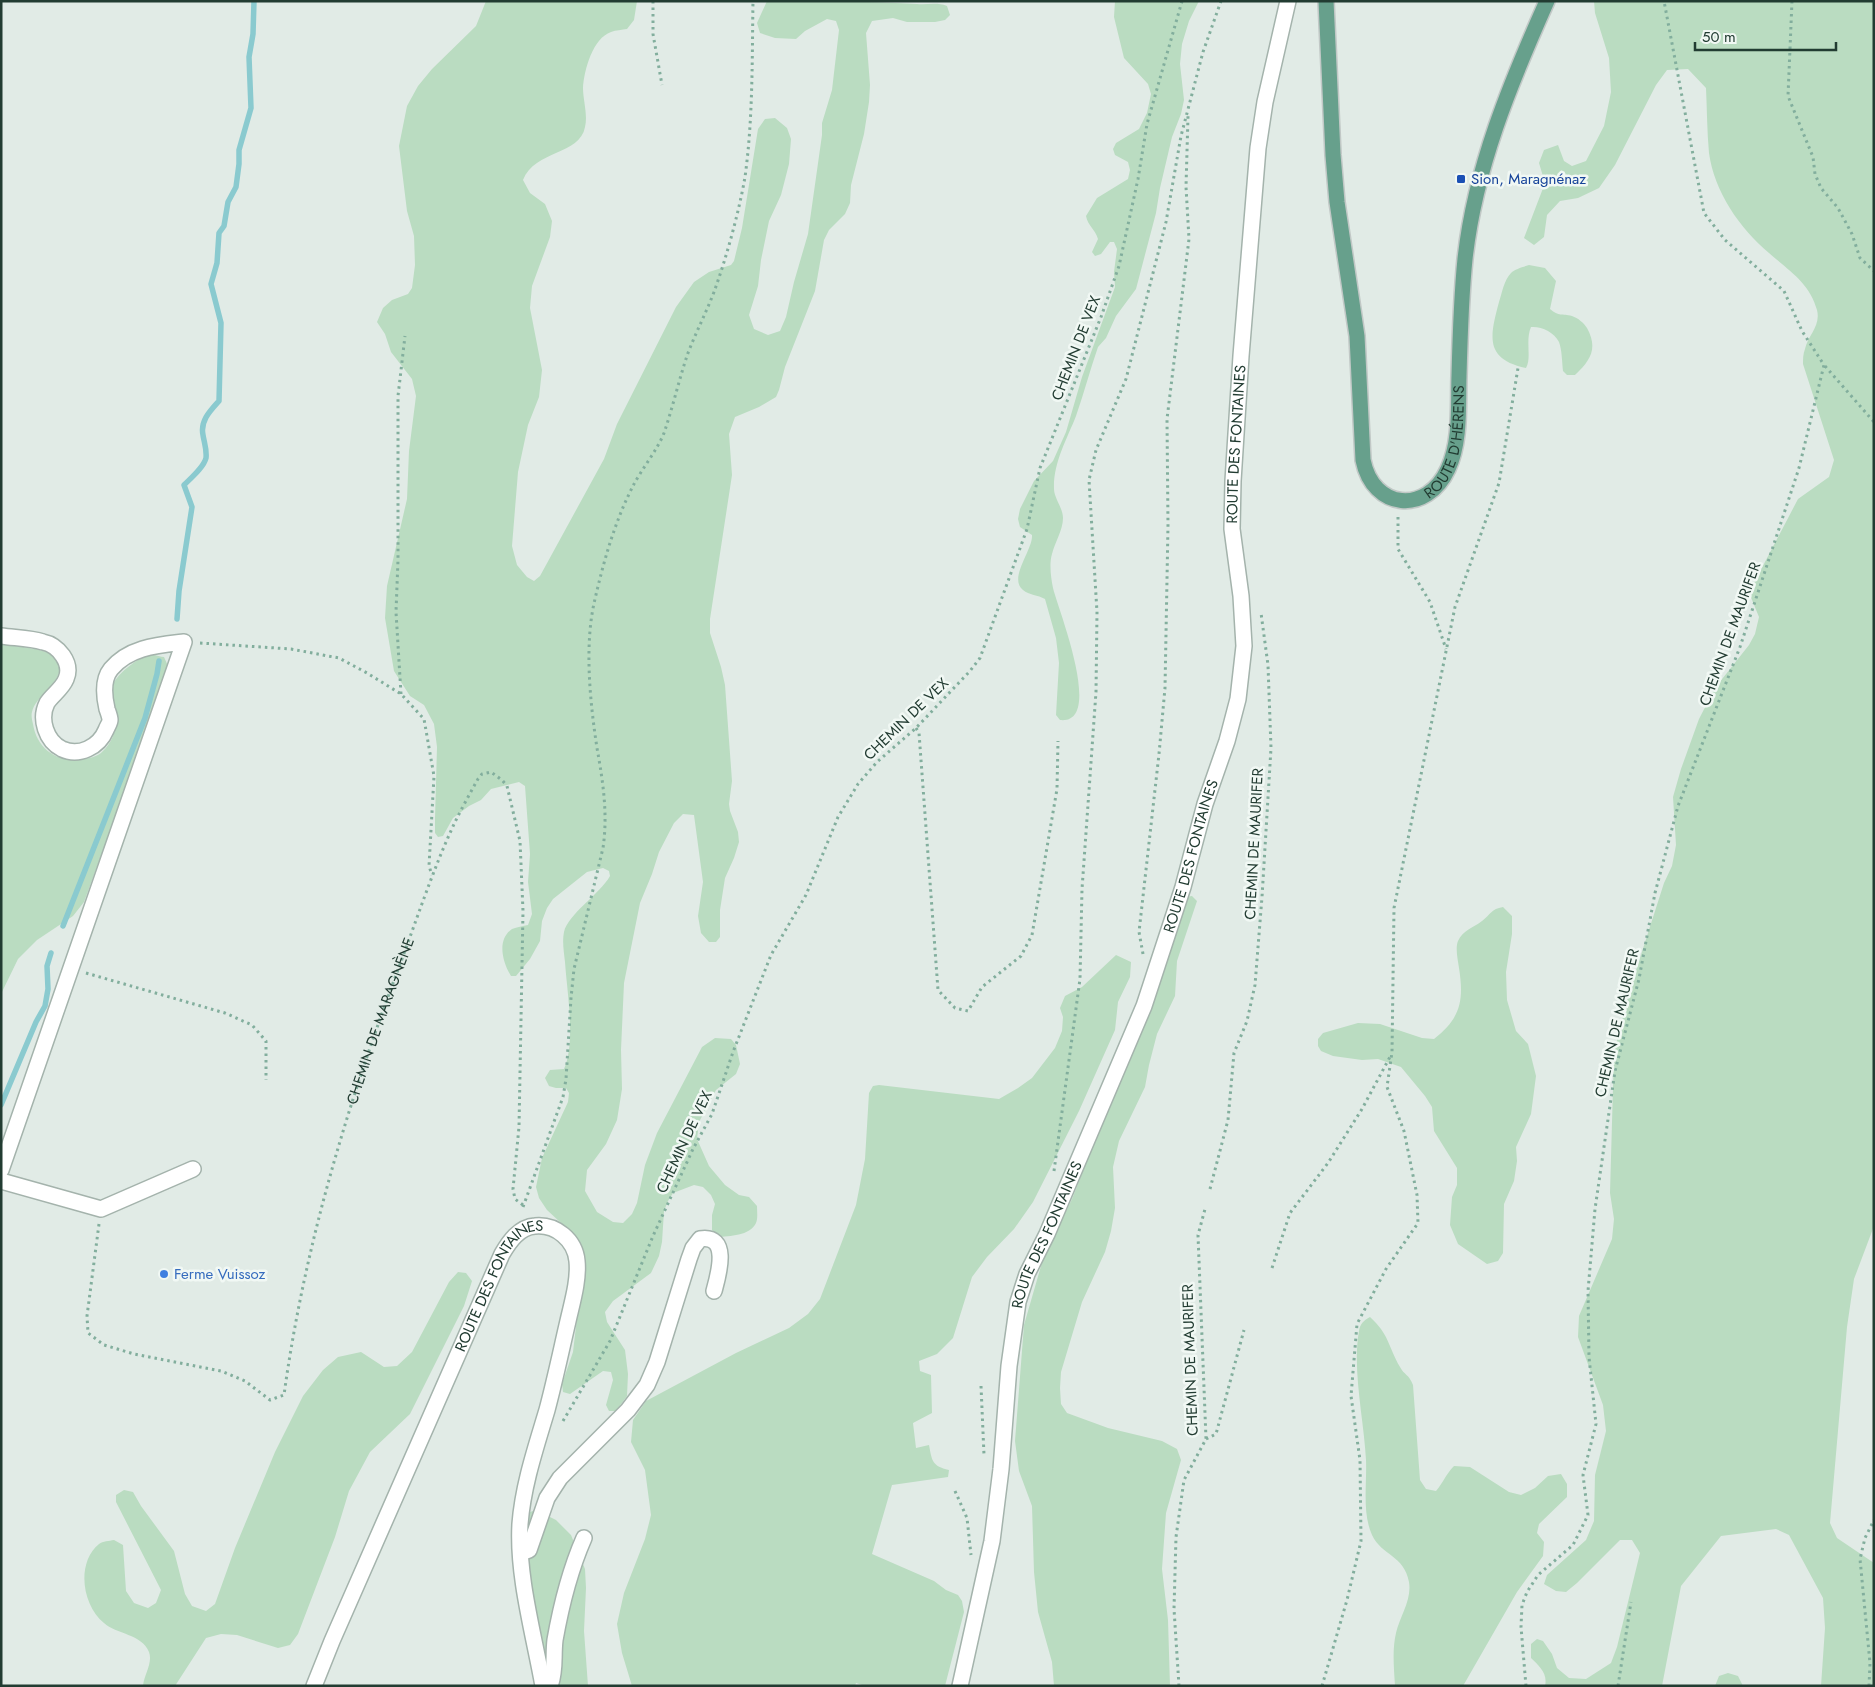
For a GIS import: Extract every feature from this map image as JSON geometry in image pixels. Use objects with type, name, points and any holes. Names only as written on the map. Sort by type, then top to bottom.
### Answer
[{"type":"main road","name":"ROUTE D'HÉRENS","points":[[1326,1],[1333,155],[1340,223],[1356,320],[1363,460],[1367,474],[1374,485],[1388,497],[1398,501],[1414,501],[1430,492],[1445,476],[1454,456],[1458,422],[1463,280],[1468,234],[1475,198],[1496,125],[1516,72],[1548,1]]},
{"type":"street","name":"ROUTE DES FONTAINES","points":[[960,1686],[992,1541],[1001,1469],[1009,1366],[1018,1302],[1027,1274],[1047,1234],[1144,1006],[1169,932],[1205,804],[1227,741],[1238,699],[1244,646],[1232,529],[1233,480],[1241,356],[1258,148],[1265,102],[1288,1]]},
{"type":"street","points":[[1,636],[44,642],[58,649],[66,663],[66,678],[47,703],[43,715],[46,731],[51,740],[62,749],[76,752],[92,748],[103,738],[110,720],[105,700],[104,683],[110,670],[120,660],[145,647],[184,642],[1,1170]]},
{"type":"street","points":[[1,1181],[101,1209],[193,1168]]},
{"type":"street","name":"ROUTE DES FONTAINES","points":[[314,1686],[492,1274],[508,1244],[525,1228],[539,1226],[553,1228],[570,1240],[577,1261],[572,1302],[525,1492],[520,1525],[521,1554],[527,1604],[543,1686]]},
{"type":"street","points":[[521,1554],[529,1550],[547,1498],[560,1478],[628,1410],[647,1385],[657,1362],[689,1258],[693,1248],[700,1239],[712,1240],[720,1250],[714,1292]]},
{"type":"street","points":[[550,1686],[554,1674],[558,1626],[576,1557],[584,1538]]},
{"type":"path","points":[[653,1],[653,34],[662,85]]},
{"type":"path","points":[[525,1228],[523,1206],[563,1097],[574,969],[604,848],[606,831],[603,778],[597,746],[589,670],[591,617],[618,519],[633,486],[663,436],[688,353],[714,291],[728,246],[744,178],[750,118],[753,1]]},
{"type":"path","name":"CHEMIN DE VEX","points":[[563,1421],[610,1341],[653,1236],[693,1149],[712,1114],[733,1052],[770,955],[806,895],[838,817],[858,784],[876,762],[916,728],[980,658],[1027,529],[1040,468],[1101,318],[1119,266],[1138,179],[1147,124],[1182,1]]},
{"type":"path","points":[[1054,1178],[1055,1153],[1080,979],[1082,889],[1096,692],[1096,612],[1089,480],[1096,450],[1126,379],[1166,222],[1182,136],[1203,52],[1221,1]]},
{"type":"path","points":[[1664,1],[1704,213],[1725,240],[1784,291],[1802,331],[1824,365],[1874,422]]},
{"type":"path","points":[[1792,1],[1788,96],[1813,156],[1815,174],[1821,188],[1838,208],[1852,234],[1860,258],[1874,271]]},
{"type":"path","points":[[1145,960],[1139,932],[1165,688],[1168,525],[1167,419],[1189,240],[1186,187],[1189,108]]},
{"type":"path","points":[[401,694],[396,612],[398,396],[406,336]]},
{"type":"path","name":"CHEMIN DE MAURIFER","points":[[1526,1686],[1521,1627],[1522,1604],[1538,1574],[1573,1545],[1588,1515],[1583,1475],[1596,1424],[1589,1357],[1588,1290],[1595,1209],[1615,1071],[1639,979],[1655,893],[1678,806],[1740,647],[1799,468],[1824,365]]},
{"type":"path","points":[[1322,1686],[1347,1600],[1361,1540],[1360,1460],[1351,1396],[1357,1324],[1386,1269],[1418,1223],[1418,1196],[1404,1130],[1387,1087],[1392,1052],[1394,908],[1455,607],[1498,483],[1518,368]]},
{"type":"path","points":[[1398,501],[1398,550],[1430,602],[1446,650]]},
{"type":"path","name":"CHEMIN DE MAURIFER","points":[[1210,1189],[1228,1120],[1234,1053],[1247,1021],[1255,985],[1270,758],[1268,665],[1260,611],[1248,597],[1240,596]]},
{"type":"path","points":[[184,642],[291,649],[339,658],[401,694],[424,719],[434,776],[429,866],[433,876]]},
{"type":"path","points":[[916,728],[919,733],[938,990],[955,1008],[968,1012],[982,987],[1021,956],[1032,935],[1057,789],[1058,741]]},
{"type":"path","name":"CHEMIN DE MARAGNÈNE","points":[[101,1209],[87,1316],[88,1333],[104,1345],[134,1354],[220,1371],[244,1381],[270,1400],[284,1395],[288,1362],[317,1222],[349,1113],[383,1011],[433,876],[455,823],[478,779],[482,774],[491,772],[507,786],[520,841],[522,911],[519,1127],[513,1189],[515,1199],[523,1206]]},
{"type":"path","points":[[71,969],[225,1013],[252,1025],[266,1041],[266,1080]]},
{"type":"path","points":[[1272,1268],[1290,1213],[1328,1163],[1362,1109],[1392,1052]]},
{"type":"path","name":"CHEMIN DE MAURIFER","points":[[1179,1686],[1174,1609],[1176,1537],[1184,1480],[1206,1439],[1198,1235],[1205,1209]]},
{"type":"path","points":[[1206,1439],[1216,1434],[1244,1330]]},
{"type":"path","points":[[981,1386],[984,1458],[1001,1469]]},
{"type":"path","points":[[955,1490],[967,1518],[971,1557]]},
{"type":"path","points":[[1869,1686],[1870,1663],[1860,1559],[1865,1538],[1874,1520]]},
{"type":"path","points":[[1618,1686],[1632,1602]]},
{"type":"green space","points":[[486,1],[637,1],[634,20],[627,29],[613,31],[605,35],[594,48],[591,55],[583,88],[586,122],[581,136],[575,143],[537,163],[529,170],[523,180],[530,193],[545,204],[552,221],[550,237],[532,286],[530,308],[542,370],[539,397],[528,425],[518,472],[512,546],[517,565],[527,577],[534,581],[540,576],[604,459],[617,424],[676,307],[694,282],[709,272],[731,265],[734,261],[742,228],[758,129],[765,119],[775,118],[787,128],[791,139],[789,164],[781,195],[769,221],[758,286],[749,315],[754,329],[768,335],[780,331],[786,317],[808,234],[822,135],[822,123],[832,90],[839,30],[836,21],[827,19],[805,31],[796,39],[775,38],[760,33],[757,23],[767,1],[940,4],[947,6],[950,15],[945,20],[935,22],[907,22],[893,18],[872,21],[866,33],[870,85],[869,102],[864,134],[851,185],[850,203],[845,214],[829,230],[824,240],[815,291],[785,367],[776,397],[759,407],[735,417],[729,434],[732,475],[710,619],[710,633],[725,685],[732,781],[729,804],[738,832],[739,842],[725,878],[720,910],[720,937],[716,942],[709,942],[701,933],[698,916],[703,882],[694,815],[683,814],[674,823],[659,852],[640,903],[624,983],[621,1050],[622,1089],[617,1120],[606,1144],[587,1170],[585,1191],[597,1212],[613,1222],[623,1223],[632,1214],[637,1203],[645,1165],[657,1133],[702,1047],[715,1038],[731,1039],[736,1045],[740,1064],[736,1074],[716,1090],[699,1122],[697,1139],[709,1166],[725,1185],[739,1195],[749,1197],[757,1206],[757,1219],[749,1231],[733,1236],[718,1237],[712,1230],[712,1215],[715,1204],[711,1195],[703,1187],[694,1185],[673,1193],[664,1211],[662,1242],[659,1256],[651,1273],[613,1301],[605,1312],[607,1322],[625,1350],[628,1374],[627,1396],[616,1411],[609,1411],[606,1405],[613,1380],[611,1372],[603,1371],[570,1394],[563,1392],[562,1384],[573,1352],[584,1251],[575,1236],[547,1210],[539,1198],[536,1187],[542,1158],[568,1102],[569,1093],[566,1088],[549,1086],[545,1078],[550,1070],[564,1069],[570,1045],[570,1017],[563,947],[564,932],[571,918],[605,883],[610,876],[609,871],[603,868],[587,872],[553,899],[542,921],[540,941],[530,959],[516,976],[511,976],[502,952],[504,939],[512,929],[528,925],[532,914],[528,882],[530,854],[525,786],[519,782],[491,789],[481,800],[453,818],[443,836],[438,837],[435,833],[437,747],[434,724],[424,705],[410,696],[394,671],[385,618],[387,586],[407,499],[409,451],[416,396],[412,379],[391,352],[385,334],[377,322],[383,308],[392,300],[408,294],[412,288],[415,265],[414,236],[407,211],[399,146],[407,106],[418,86],[432,69],[476,26]]},
{"type":"green space","points":[[1115,1],[1199,1],[1189,21],[1182,44],[1180,64],[1184,100],[1172,137],[1156,213],[1136,289],[1116,316],[1106,338],[1098,347],[1076,416],[1061,451],[1054,479],[1054,492],[1063,518],[1050,567],[1053,588],[1069,640],[1079,686],[1079,704],[1073,717],[1060,720],[1056,715],[1059,663],[1056,638],[1045,599],[1025,592],[1019,585],[1018,578],[1032,535],[1020,527],[1018,519],[1020,509],[1034,481],[1053,461],[1066,432],[1082,377],[1115,287],[1114,272],[1117,249],[1114,242],[1110,242],[1101,254],[1095,256],[1092,252],[1098,239],[1086,216],[1097,198],[1128,179],[1130,170],[1128,162],[1115,155],[1113,149],[1116,143],[1139,129],[1147,113],[1151,94],[1148,84],[1124,58],[1114,17]]},
{"type":"green space","points":[[1594,1],[1874,1],[1874,1226],[1854,1279],[1847,1327],[1830,1523],[1837,1538],[1874,1563],[1874,1686],[1821,1686],[1825,1628],[1823,1598],[1789,1535],[1776,1529],[1721,1536],[1681,1586],[1662,1686],[1545,1686],[1544,1674],[1531,1658],[1531,1644],[1537,1639],[1543,1641],[1552,1654],[1557,1668],[1569,1678],[1586,1679],[1611,1663],[1617,1647],[1640,1553],[1632,1540],[1620,1540],[1566,1592],[1556,1591],[1544,1584],[1547,1575],[1586,1540],[1594,1521],[1595,1475],[1606,1431],[1603,1405],[1578,1337],[1579,1316],[1612,1239],[1614,1219],[1610,1193],[1614,1052],[1631,986],[1664,883],[1672,866],[1676,845],[1673,797],[1699,719],[1715,688],[1749,645],[1755,634],[1759,617],[1750,595],[1754,583],[1798,499],[1829,477],[1834,460],[1803,364],[1803,355],[1816,326],[1818,316],[1814,300],[1798,278],[1748,233],[1730,208],[1716,181],[1709,153],[1706,88],[1688,69],[1667,70],[1656,85],[1615,165],[1599,188],[1578,198],[1560,201],[1547,215],[1544,237],[1534,245],[1524,238],[1545,183],[1539,163],[1544,150],[1558,145],[1564,161],[1572,166],[1586,161],[1604,126],[1611,92],[1609,58],[1595,13]]},
{"type":"green space","points":[[1529,265],[1545,268],[1556,281],[1550,309],[1558,314],[1579,319],[1586,326],[1590,335],[1592,348],[1589,359],[1575,375],[1567,375],[1563,371],[1559,342],[1554,335],[1543,329],[1531,327],[1529,332],[1528,364],[1526,368],[1503,359],[1493,344],[1494,325],[1505,283],[1513,272]]},
{"type":"green space","points":[[1,644],[40,650],[54,656],[58,661],[60,668],[55,681],[35,705],[32,716],[35,733],[44,748],[58,757],[66,759],[85,759],[96,756],[107,747],[113,736],[116,724],[111,689],[117,678],[128,667],[141,658],[153,655],[164,657],[168,666],[166,678],[84,902],[73,916],[37,940],[18,959],[1,994]]},
{"type":"green space","points":[[1192,896],[1197,901],[1177,961],[1175,996],[1157,1034],[1145,1087],[1119,1141],[1113,1167],[1115,1208],[1111,1231],[1105,1252],[1082,1302],[1061,1372],[1060,1388],[1061,1404],[1067,1413],[1108,1428],[1162,1441],[1177,1449],[1181,1460],[1166,1513],[1162,1569],[1168,1620],[1170,1686],[1054,1686],[1052,1662],[1038,1612],[1034,1572],[1032,1506],[1019,1471],[1015,1441],[1024,1325],[1043,1259],[1072,1199],[1158,982],[1183,912],[1186,897]]},
{"type":"green space","points":[[1503,907],[1512,916],[1512,934],[1506,972],[1507,1000],[1516,1031],[1528,1044],[1536,1076],[1531,1114],[1516,1147],[1517,1161],[1514,1181],[1504,1204],[1503,1253],[1498,1261],[1487,1264],[1458,1244],[1450,1225],[1452,1197],[1457,1185],[1457,1168],[1434,1131],[1432,1107],[1425,1096],[1401,1067],[1378,1059],[1362,1060],[1333,1056],[1321,1051],[1318,1046],[1318,1039],[1323,1033],[1358,1023],[1380,1024],[1422,1038],[1434,1039],[1450,1024],[1458,1008],[1461,990],[1457,944],[1460,937],[1482,921],[1493,910]]},
{"type":"green space","points":[[1116,955],[1131,962],[1130,977],[1118,1002],[1115,1030],[1079,1111],[1033,1202],[1014,1229],[987,1257],[972,1277],[953,1338],[937,1354],[919,1361],[920,1371],[931,1375],[932,1413],[913,1423],[916,1448],[929,1445],[936,1465],[949,1470],[948,1477],[892,1485],[872,1554],[934,1581],[946,1590],[958,1595],[962,1601],[964,1612],[945,1686],[865,1686],[856,1683],[855,1686],[632,1686],[622,1653],[617,1624],[624,1593],[645,1539],[651,1515],[645,1470],[631,1442],[633,1420],[646,1401],[736,1353],[789,1328],[808,1314],[820,1299],[856,1205],[865,1159],[869,1093],[873,1086],[879,1085],[999,1099],[1032,1078],[1055,1048],[1062,1031],[1063,1017],[1060,1008],[1065,996],[1082,987]]},
{"type":"green space","points":[[458,1272],[466,1273],[472,1281],[464,1306],[410,1414],[370,1452],[349,1491],[335,1537],[298,1634],[290,1645],[278,1648],[237,1635],[221,1634],[206,1638],[175,1686],[143,1686],[150,1660],[146,1646],[141,1641],[104,1623],[91,1606],[85,1584],[87,1562],[92,1552],[99,1544],[114,1540],[123,1545],[126,1591],[134,1603],[148,1608],[156,1603],[161,1590],[116,1502],[116,1495],[124,1490],[133,1492],[174,1551],[185,1594],[192,1606],[206,1611],[215,1604],[235,1548],[275,1452],[303,1396],[323,1370],[338,1357],[361,1352],[384,1367],[397,1366],[412,1352],[449,1282]]},
{"type":"green space","points":[[1370,1317],[1385,1335],[1400,1367],[1413,1385],[1420,1480],[1426,1489],[1436,1491],[1454,1466],[1470,1467],[1509,1492],[1521,1495],[1535,1488],[1548,1476],[1561,1474],[1567,1484],[1567,1497],[1539,1524],[1537,1533],[1544,1542],[1543,1556],[1517,1592],[1463,1686],[1395,1686],[1395,1639],[1409,1595],[1409,1582],[1403,1566],[1376,1542],[1367,1517],[1366,1460],[1359,1395],[1357,1346],[1363,1322]]},
{"type":"green space","points":[[536,1510],[556,1520],[571,1535],[585,1569],[584,1631],[588,1686],[549,1686],[541,1636],[527,1574],[524,1519],[530,1512]]},
{"type":"green space","points":[[1728,1673],[1738,1676],[1743,1686],[1715,1686],[1719,1676]]},
{"type":"waterway","points":[[177,619],[179,591],[192,507],[184,485],[205,461],[203,425],[219,401],[221,323],[211,284],[217,263],[219,233],[224,226],[228,202],[236,187],[239,150],[251,108],[249,57],[253,34],[254,1]]},
{"type":"waterway","points":[[63,926],[145,718],[159,661]]},
{"type":"waterway","points":[[1,1105],[36,1022],[45,1006],[48,989],[47,966],[51,953]]},
{"type":"place","name":"Sion, Maragnénaz","points":[[1461,179]]},
{"type":"place","name":"Ferme Vuissoz","points":[[164,1274]]}]
